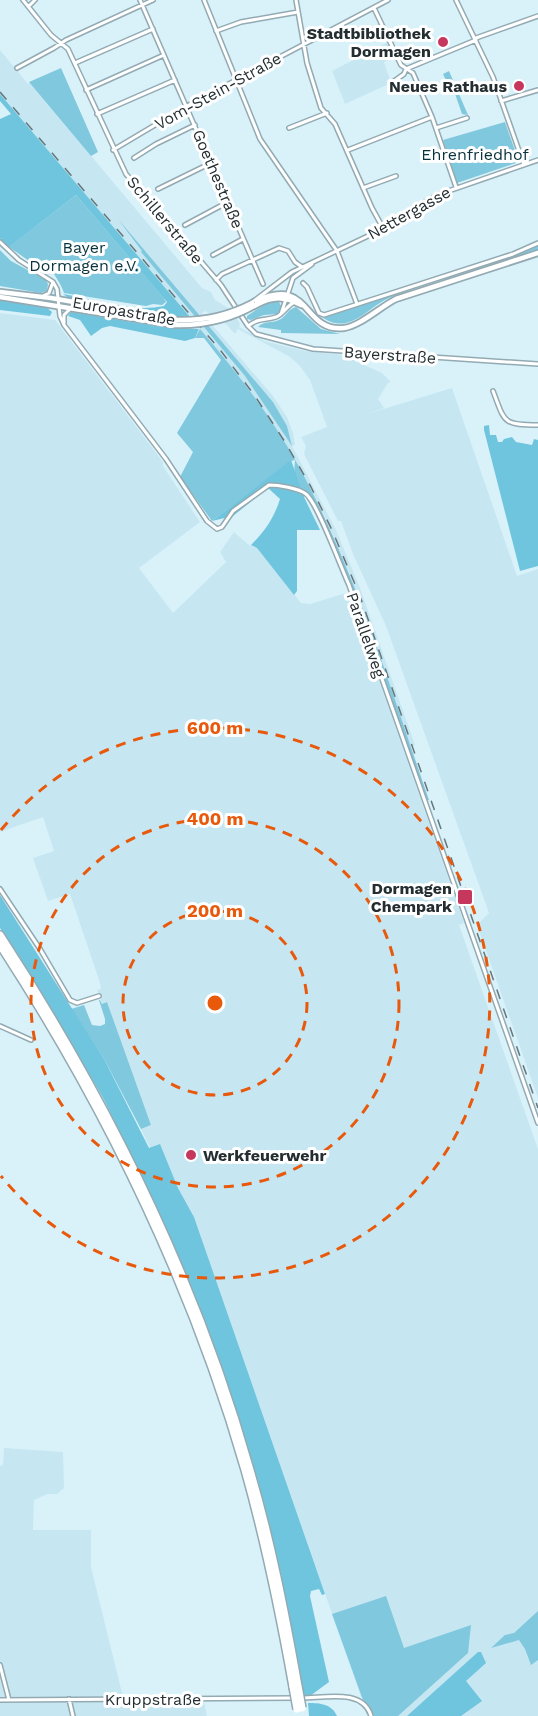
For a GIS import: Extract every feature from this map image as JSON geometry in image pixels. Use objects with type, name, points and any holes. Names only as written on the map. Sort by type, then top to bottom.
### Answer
[{"type":"highway","points":[[0,934],[63,1035],[111,1122],[147,1194],[190,1293],[226,1389],[255,1485],[279,1585],[299,1711],[303,1716]]},
{"type":"highway","points":[[0,945],[59,1039],[113,1137],[163,1243],[191,1311],[220,1390],[250,1487],[296,1686]]},
{"type":"main road","name":"Europastraße","points":[[254,304],[268,295],[287,296],[299,300],[324,324],[336,328],[347,328],[358,324],[396,299],[538,253]]},
{"type":"main road","name":"Europastraße","points":[[0,294],[39,296],[74,308],[175,323],[218,317],[276,297],[287,296],[308,310]]},
{"type":"main road","name":"Europastraße","points":[[0,294],[175,323]]},
{"type":"street","name":"Schillerstraße","points":[[23,0],[51,35],[68,49],[113,150],[131,182],[216,280],[248,326]]},
{"type":"street","points":[[29,6],[35,0]]},
{"type":"street","name":"Goethestraße","points":[[140,0],[263,284]]},
{"type":"street","points":[[17,68],[62,42],[153,0]]},
{"type":"street","points":[[204,0],[260,139],[337,251],[357,304]]},
{"type":"street","points":[[296,0],[304,45],[318,100],[323,111],[335,124],[383,228]]},
{"type":"street","name":"Vom-Stein-Straße","points":[[113,150],[187,106],[388,0]]},
{"type":"street","points":[[458,1],[501,101],[524,165]]},
{"type":"street","points":[[374,8],[401,65],[413,73],[432,117],[456,187]]},
{"type":"street","points":[[216,31],[241,22],[298,12]]},
{"type":"street","points":[[393,82],[404,74],[406,69],[491,32],[538,16]]},
{"type":"street","points":[[75,63],[153,30]]},
{"type":"street","points":[[86,90],[164,55]]},
{"type":"street","points":[[98,114],[175,80]]},
{"type":"street","points":[[501,101],[538,90]]},
{"type":"street","points":[[289,128],[327,113]]},
{"type":"street","points":[[348,150],[432,117]]},
{"type":"street","points":[[436,128],[467,118]]},
{"type":"street","points":[[134,158],[195,125]]},
{"type":"street","name":"Nettergasse","points":[[254,304],[292,272],[383,228],[433,197],[538,160]]},
{"type":"street","points":[[158,189],[211,163]]},
{"type":"street","points":[[363,188],[396,176]]},
{"type":"street","points":[[185,225],[228,202]]},
{"type":"street","points":[[213,255],[243,239]]},
{"type":"street","points":[[0,242],[19,260],[53,282],[49,293],[39,296]]},
{"type":"street","points":[[303,283],[321,315],[513,254],[538,243]]},
{"type":"street","points":[[216,280],[222,274],[274,250],[283,249],[290,253],[295,262],[302,267]]},
{"type":"street","name":"Nettergasse","points":[[287,296],[295,275],[316,261]]},
{"type":"street","points":[[292,272],[295,262]]},
{"type":"street","name":"Parallelweg","points":[[53,282],[57,289],[60,316],[64,325],[166,459],[213,527],[217,529],[222,527],[233,511],[266,486],[272,485],[300,491],[308,496],[320,518],[348,585],[538,1123]]},
{"type":"street","points":[[281,314],[287,296]]},
{"type":"street","points":[[276,297],[281,301],[283,307]]},
{"type":"street","points":[[248,326],[261,319],[276,317],[296,302]]},
{"type":"street","points":[[64,325],[65,312],[74,308]]},
{"type":"street","name":"Bayerstraße","points":[[248,326],[262,337],[313,349],[538,364]]},
{"type":"street","points":[[493,391],[506,421],[538,425]]},
{"type":"street","points":[[0,889],[40,949],[70,1000],[77,1004],[99,996]]},
{"type":"street","points":[[0,1026],[31,1040]]},
{"type":"street","points":[[0,1665],[9,1700]]},
{"type":"street","name":"Kruppstraße","points":[[0,1700],[354,1698],[367,1706],[372,1716]]},
{"type":"street","points":[[69,1699],[73,1716]]},
{"type":"shaded area","points":[[388,42],[394,57],[384,62],[391,83],[345,104],[332,71]]},
{"type":"shaded area","points":[[0,50],[202,288],[211,292],[215,300],[233,311],[240,324],[239,327],[264,341],[305,351],[355,356],[355,361],[382,373],[391,382],[378,399],[384,408],[367,414],[452,388],[517,576],[538,569],[538,1098],[477,925],[489,913],[386,626],[353,554],[341,521],[338,521],[304,454],[306,446],[301,437],[327,427],[310,380],[290,357],[238,329],[235,334],[227,325],[205,311],[202,313],[273,396],[287,417],[293,433],[295,445],[292,446],[336,530],[360,588],[415,745],[411,747],[347,567],[324,515],[297,464],[265,412],[229,364],[0,94]],"holes":[[[197,318],[224,344],[273,402],[287,427],[291,444],[245,376]]]},
{"type":"shaded area","points":[[0,94],[190,317],[128,310],[67,297],[63,294],[138,308],[164,306],[167,302],[76,195],[8,248],[0,238],[0,119],[11,114],[0,101]]},
{"type":"shaded area","points":[[0,300],[46,307],[52,312],[50,316],[0,310]]},
{"type":"shaded area","points":[[71,312],[163,327],[199,329],[195,338],[185,341],[110,326],[102,328],[91,336],[80,320],[68,316]]},
{"type":"shaded area","points":[[0,313],[55,320],[163,462],[163,466],[200,522],[139,568],[173,613],[226,562],[220,552],[234,532],[249,545],[257,548],[301,603],[310,604],[349,594],[464,923],[459,925],[538,1149],[538,1716],[397,1716],[361,1697],[194,1217],[178,1188],[160,1145],[150,1148],[141,1129],[151,1125],[107,1002],[102,1004],[97,990],[101,989],[100,983],[70,894],[48,901],[33,858],[54,851],[43,817],[0,832]]},
{"type":"shaded area","points":[[489,425],[490,435],[496,435],[498,442],[512,437],[516,442],[532,445],[534,439],[538,440],[538,566],[520,571],[484,430],[484,426]]},
{"type":"shaded area","points":[[291,460],[304,497],[320,530],[297,530],[297,591],[294,595],[257,548],[251,545],[269,524],[280,499],[268,488],[233,516],[212,521]]},
{"type":"shaded area","points":[[0,895],[104,1059],[149,1148],[160,1144],[178,1188],[194,1217],[325,1594],[322,1595],[319,1589],[311,1591],[310,1596],[329,1682],[310,1696],[304,1696],[281,1574],[261,1496],[232,1400],[193,1291],[147,1187],[103,1098],[0,928]]},
{"type":"shaded area","points":[[4,1448],[63,1452],[64,1488],[57,1494],[47,1494],[34,1500],[33,1530],[91,1530],[91,1567],[123,1697],[204,1702],[207,1716],[0,1716],[0,1466],[3,1465]]},
{"type":"shaded area","points":[[478,1652],[481,1652],[486,1663],[466,1681],[482,1701],[461,1716],[407,1716]]},
{"type":"shaded area","points":[[308,1703],[329,1707],[337,1716],[309,1716]]},
{"type":"green space","points":[[61,68],[98,152],[91,156],[29,82]]},
{"type":"green space","points":[[449,71],[468,115],[462,114],[452,85],[448,85],[443,74]]},
{"type":"green space","name":"Ehrenfriedhof","points":[[505,122],[519,162],[457,183],[443,140]]},
{"type":"green space","name":"Bayer Dormagen e.V.","points":[[76,195],[166,302],[162,305],[146,306],[64,293],[47,259],[40,265],[36,260],[32,263],[9,247]]},
{"type":"green space","points":[[118,219],[273,402],[287,426],[292,446],[245,376],[141,252]]},
{"type":"green space","points":[[538,245],[538,250],[389,298],[363,315],[343,324],[321,316],[504,259]]},
{"type":"green space","points":[[0,250],[11,261],[46,280],[47,291],[41,293],[0,286]]},
{"type":"green space","points":[[278,300],[282,308],[277,314],[247,319],[247,316],[265,304],[255,308],[268,301]]},
{"type":"green space","points":[[296,307],[321,329],[340,334],[281,333],[281,330],[258,327],[281,319]]},
{"type":"green space","points":[[200,329],[265,412],[288,447],[298,465],[319,505],[371,630],[429,800],[425,801],[356,602],[328,533],[310,497],[303,490],[293,488],[295,460],[212,521],[180,477],[193,452],[177,433],[221,360],[204,338],[195,338]]},
{"type":"green space","points":[[99,1000],[102,1004],[107,1002],[151,1125],[141,1129],[104,1059],[71,1009],[84,1005],[92,1025],[100,1026],[105,1024],[105,1019]]},
{"type":"green space","points":[[386,1596],[404,1648],[471,1625],[468,1653],[398,1716],[374,1716],[363,1700],[332,1614]]},
{"type":"green space","points":[[538,1611],[538,1660],[531,1665],[519,1640],[491,1648],[505,1635],[514,1633]]},
{"type":"railway","points":[[0,92],[221,351],[255,396],[311,487],[360,596],[538,1108]]},
{"type":"place","name":"Stadtbibliothek Dormagen","points":[[443,42]]},
{"type":"place","name":"Neues Rathaus","points":[[519,86]]},
{"type":"place","name":"Dormagen Chempark","points":[[465,897]]},
{"type":"place","name":"Werkfeuerwehr","points":[[191,1155]]}]
